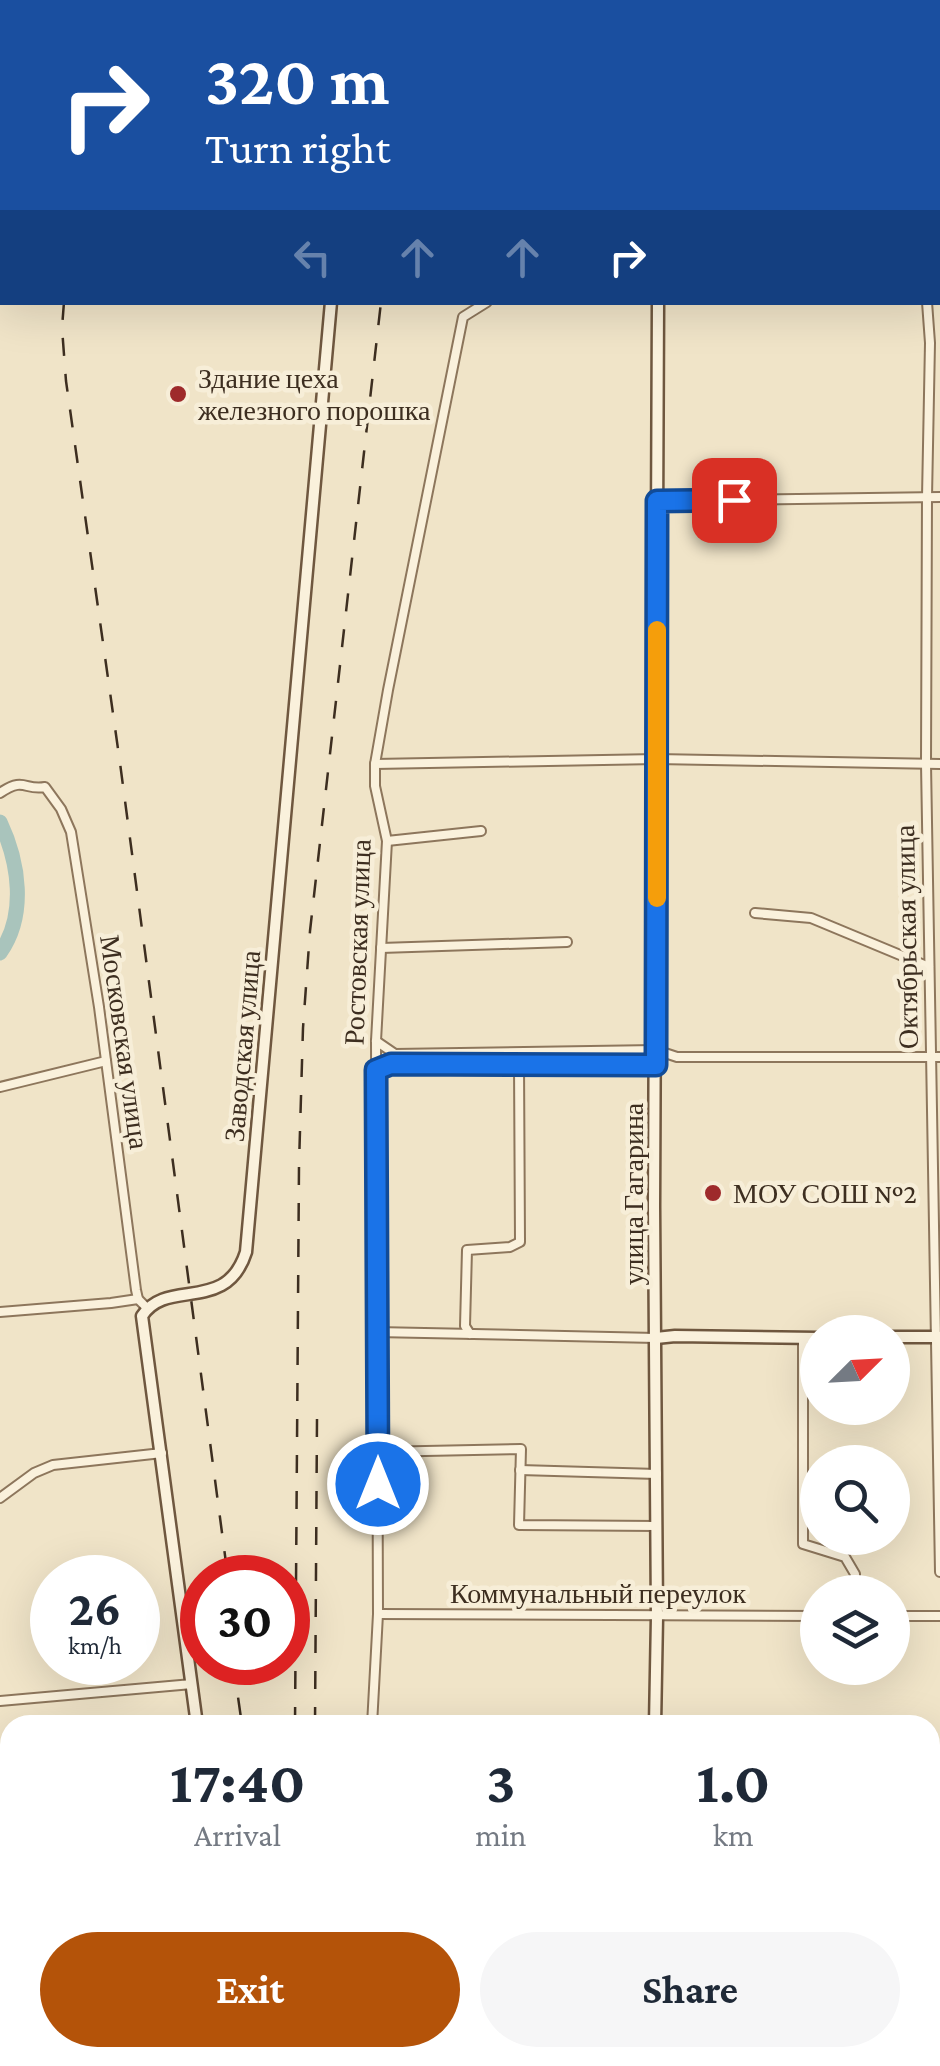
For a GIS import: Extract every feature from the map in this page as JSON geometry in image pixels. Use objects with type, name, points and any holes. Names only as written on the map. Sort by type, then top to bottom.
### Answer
[{"type":"main road","name":"Заводская улица","points":[[142,1304],[210,1290],[228,1282],[243,1263],[248,1239],[331,305]]},
{"type":"main road","name":"улица Гагарина","points":[[655,1715],[658,305]]},
{"type":"main road","points":[[142,1304],[141,1324],[180,1592]]},
{"type":"main road","points":[[910,1337],[938,1337]]},
{"type":"main road","points":[[656,1338],[800,1338]]},
{"type":"main road","points":[[192,1685],[196,1715]]},
{"type":"street","name":"Ростовская улица","points":[[373,1715],[378,1614],[376,1041],[387,841],[375,786],[375,764],[463,317],[482,305]]},
{"type":"street","name":"Октябрьская улица","points":[[927,305],[926,764],[929,967],[935,1058],[940,1572]]},
{"type":"street","points":[[657,501],[940,498]]},
{"type":"street","points":[[375,764],[657,759],[940,764]]},
{"type":"street","name":"Московская улица","points":[[0,792],[22,783],[45,787],[71,832],[142,1304]]},
{"type":"street","points":[[387,841],[482,831]]},
{"type":"street","points":[[755,912],[811,918],[929,967]]},
{"type":"street","points":[[381,948],[567,942]]},
{"type":"street","points":[[376,1041],[394,1054],[656,1050],[676,1056],[935,1058]]},
{"type":"street","points":[[0,1087],[106,1061]]},
{"type":"street","points":[[376,1070],[391,1064],[656,1065]]},
{"type":"street","points":[[470,1334],[465,1326],[467,1250],[520,1242],[519,1064]]},
{"type":"street","points":[[0,1312],[142,1304]]},
{"type":"street","points":[[376,1332],[656,1338]]},
{"type":"street","points":[[803,1425],[803,1544],[846,1557],[854,1575]]},
{"type":"street","points":[[377,1452],[521,1449],[519,1525],[657,1526]]},
{"type":"street","points":[[0,1498],[34,1472],[53,1466],[162,1453]]},
{"type":"street","points":[[520,1470],[657,1474]]},
{"type":"street","name":"Коммунальный переулок","points":[[378,1614],[800,1616]]},
{"type":"street","points":[[910,1616],[940,1616]]},
{"type":"street","points":[[0,1700],[180,1685]]},
{"type":"waterway","points":[[0,822],[12,854],[17,888],[14,922],[0,953]]},
{"type":"railway","points":[[64,305],[66,381],[225,1555]]},
{"type":"railway","points":[[295,1715],[303,1028],[310,931],[381,305]]},
{"type":"railway","points":[[315,1715],[317,1419]]},
{"type":"railway","points":[[236,1685],[241,1715]]},
{"type":"slow traffic","points":[[657,630],[657,898]]},
{"type":"place","name":"Здание цеха железного порошка","points":[[178,394]]},
{"type":"place","name":"МОУ СОШ №2","points":[[713,1193]]},
{"type":"route","points":[[378,1484],[376,1070],[391,1064],[656,1065],[657,501],[734,500]]}]
